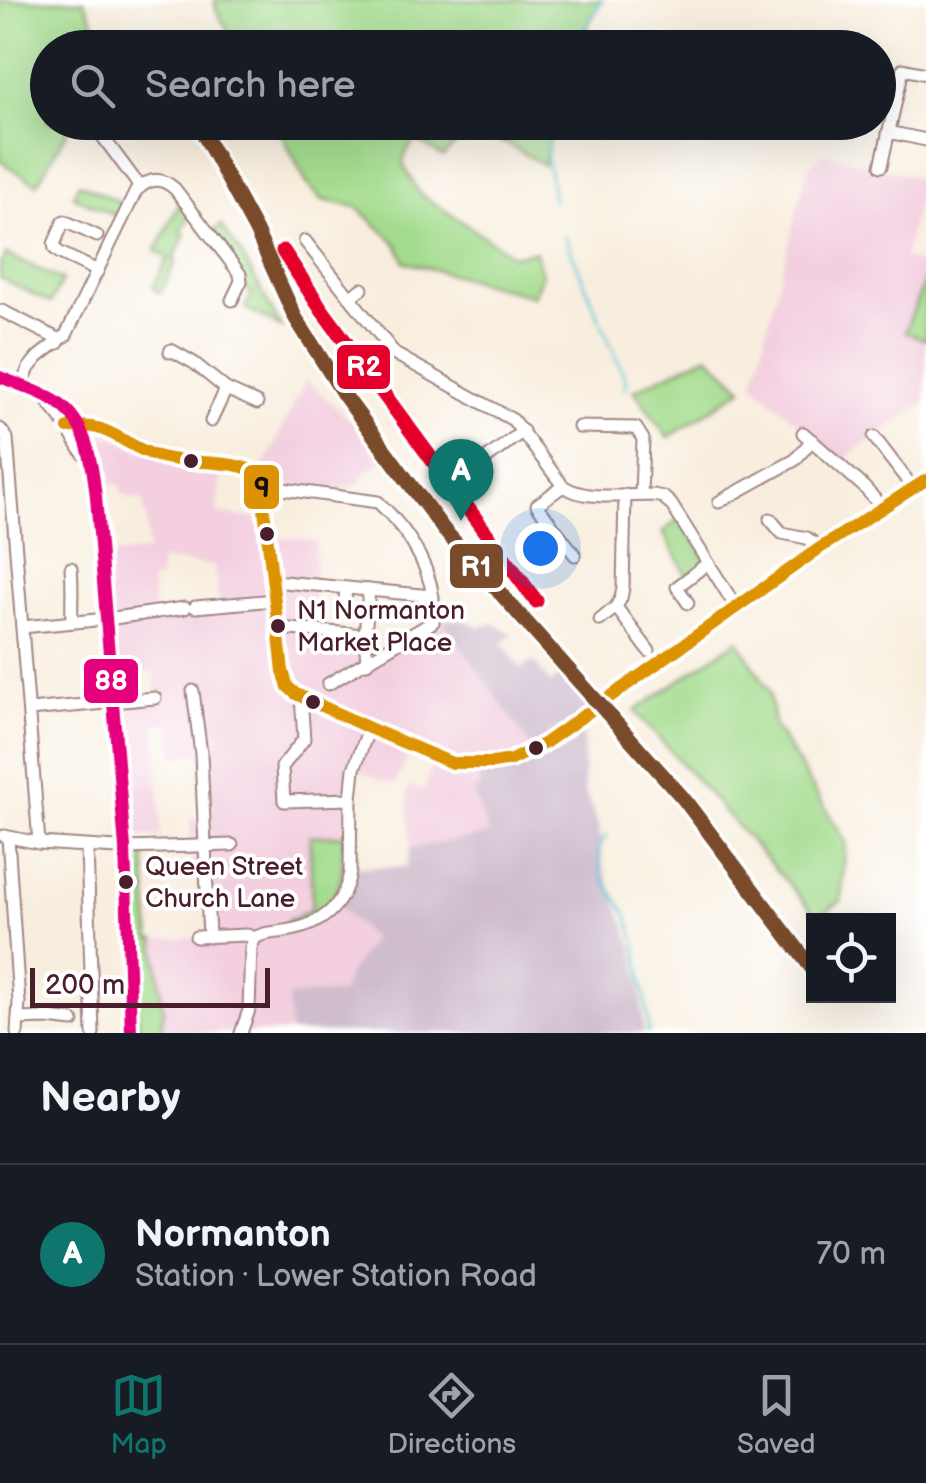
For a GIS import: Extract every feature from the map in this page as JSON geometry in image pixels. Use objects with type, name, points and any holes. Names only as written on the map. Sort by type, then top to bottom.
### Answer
[{"type":"street","points":[[896,98],[903,69],[926,74]]},
{"type":"street","points":[[896,134],[926,140]]},
{"type":"street","points":[[105,140],[140,187]]},
{"type":"street","points":[[880,166],[886,140]]},
{"type":"street","points":[[21,386],[38,356],[66,335],[140,187],[152,179],[162,180],[175,189],[240,274],[241,281],[232,300]]},
{"type":"street","points":[[97,236],[64,221],[54,244],[55,250],[98,271]]},
{"type":"street","points":[[305,241],[395,354],[513,420],[572,493],[663,498],[671,504],[736,607]]},
{"type":"street","points":[[350,297],[362,288]]},
{"type":"street","points":[[2,311],[54,336],[58,343]]},
{"type":"street","points":[[170,352],[257,403]]},
{"type":"street","points":[[0,377],[67,406],[128,444],[160,457],[249,468],[260,480],[285,682],[296,694],[452,763],[493,763],[534,750],[820,548],[926,480]]},
{"type":"street","points":[[210,421],[226,388]]},
{"type":"street","points":[[44,396],[76,430],[101,429]]},
{"type":"street","points":[[59,404],[76,430],[82,452],[90,454]]},
{"type":"street","points":[[579,426],[636,428],[643,439],[641,496]]},
{"type":"street","points":[[0,428],[7,438],[39,842]]},
{"type":"street","points":[[101,429],[90,454],[106,620],[131,1033]]},
{"type":"street","points":[[483,461],[523,431]]},
{"type":"street","points":[[719,502],[794,460],[807,437],[882,507]]},
{"type":"street","points":[[874,437],[913,488]]},
{"type":"street","points":[[260,480],[368,497],[382,505],[422,557],[430,578],[433,622],[328,684]]},
{"type":"street","points":[[563,486],[537,505],[575,556]]},
{"type":"street","points":[[600,620],[616,606],[623,588],[624,495]]},
{"type":"street","points":[[777,522],[782,533],[807,538],[820,548]]},
{"type":"street","points":[[688,603],[677,586],[708,563]]},
{"type":"street","points":[[71,568],[72,621]]},
{"type":"street","points":[[273,581],[432,596]]},
{"type":"street","points":[[344,612],[346,588]]},
{"type":"street","points":[[366,663],[369,590]]},
{"type":"street","points":[[22,627],[275,600]]},
{"type":"street","points":[[616,606],[648,650]]},
{"type":"street","points":[[278,628],[365,635]]},
{"type":"street","points":[[193,691],[201,754],[202,937],[255,938]]},
{"type":"street","points":[[296,694],[304,739],[282,767],[284,801],[351,799]]},
{"type":"street","points":[[29,710],[156,698]]},
{"type":"street","points":[[242,1032],[255,938],[306,928],[325,918],[340,902],[348,883],[354,769],[368,728]]},
{"type":"street","points":[[72,1021],[48,1018],[18,1026],[20,1002],[4,836],[86,848],[232,845]]},
{"type":"street","points":[[86,848],[93,1033]]},
{"type":"shaded area","points":[[822,153],[923,179],[904,257],[926,265],[926,402],[843,461],[753,384],[806,175]]},
{"type":"shaded area","points":[[306,380],[353,423],[382,461],[364,474],[361,483],[342,490],[260,481]]},
{"type":"shaded area","points":[[105,433],[141,450],[222,463],[217,513],[265,520],[268,538],[316,541],[313,606],[320,607],[317,631],[370,636],[381,653],[443,618],[534,750],[472,791],[491,835],[410,848],[407,788],[425,788],[435,757],[412,747],[395,785],[354,769],[351,859],[372,939],[349,972],[342,993],[289,996],[290,1033],[161,1033],[163,1011],[155,940],[208,937],[205,866],[193,866],[190,819],[202,818],[200,754],[174,756],[171,723],[156,724],[161,837],[136,835],[131,827],[123,706],[157,701],[155,672],[111,672],[101,557],[148,551],[146,518],[142,499],[127,498],[120,484],[95,485],[90,442]],"holes":[[[159,560],[214,566],[218,605],[154,611],[151,580],[160,579]]]},
{"type":"shaded area","points":[[461,619],[480,627],[493,623],[513,634],[502,643],[521,669],[534,661],[550,683],[567,672],[593,703],[583,717],[584,790],[599,827],[603,865],[633,947],[644,1033],[290,1033],[288,996],[342,993],[349,972],[372,939],[338,904],[351,867],[407,867],[410,848],[490,835],[472,791],[480,788],[477,764],[533,750],[443,620]]},
{"type":"green space","points":[[0,0],[84,0],[97,30],[30,30],[30,140],[62,140],[37,184],[0,161]]},
{"type":"green space","points":[[215,0],[602,0],[585,30],[228,30]]},
{"type":"green space","points":[[285,140],[414,140],[403,164],[419,193],[513,256],[535,251],[542,275],[533,296],[405,262],[397,244],[357,207],[323,200],[307,184]]},
{"type":"green space","points":[[417,140],[459,140],[443,157]]},
{"type":"green space","points":[[497,140],[549,140],[544,165]]},
{"type":"green space","points":[[79,183],[123,204],[118,217],[73,196]]},
{"type":"green space","points":[[180,202],[190,215],[181,232],[185,235],[173,259],[176,261],[160,294],[153,288],[168,258],[156,251]]},
{"type":"green space","points":[[221,225],[281,327],[245,308],[252,293],[244,288],[245,284],[209,234]]},
{"type":"green space","points":[[6,254],[62,280],[51,303],[0,278],[0,263]]},
{"type":"green space","points":[[926,277],[926,340],[905,332]]},
{"type":"green space","points":[[708,355],[743,388],[668,438],[634,390]]},
{"type":"green space","points":[[680,518],[708,563],[688,578],[663,532]]},
{"type":"green space","points":[[738,640],[769,691],[774,725],[846,842],[841,901],[824,913],[814,913],[635,711]]},
{"type":"green space","points":[[344,835],[343,867],[336,893],[319,913],[288,924],[288,920],[312,908],[310,836]]},
{"type":"green space","points":[[140,853],[145,853],[151,939],[155,940],[163,1011],[161,1033],[139,1033],[133,864]]},
{"type":"waterway","points":[[583,30],[602,0]]},
{"type":"waterway","points":[[549,140],[547,157],[553,200]]},
{"type":"waterway","points":[[565,237],[600,320]]},
{"type":"waterway","points":[[602,324],[626,380],[625,390]]},
{"type":"waterway","points":[[606,836],[598,847],[601,875],[627,914],[635,940]]},
{"type":"waterway","points":[[636,944],[648,1033]]},
{"type":"transit line","name":"R1","points":[[207,140],[256,231],[295,317],[344,395],[444,530],[683,798],[806,960]]},
{"type":"transit line","name":"R2","points":[[283,251],[536,601]]},
{"type":"transit line","name":"88","points":[[0,377],[64,407],[86,442],[92,469],[125,848],[131,1033]]},
{"type":"transit line","name":"9","points":[[68,428],[93,427],[157,456],[235,465],[260,474],[288,687],[369,728],[452,763],[511,760],[545,743],[820,548],[926,480]]},
{"type":"place","name":"Normanton","points":[[461,521]]},
{"type":"place","name":"N1 Normanton Market Place","points":[[278,626]]},
{"type":"place","name":"Queen Street Church Lane","points":[[126,882]]}]
